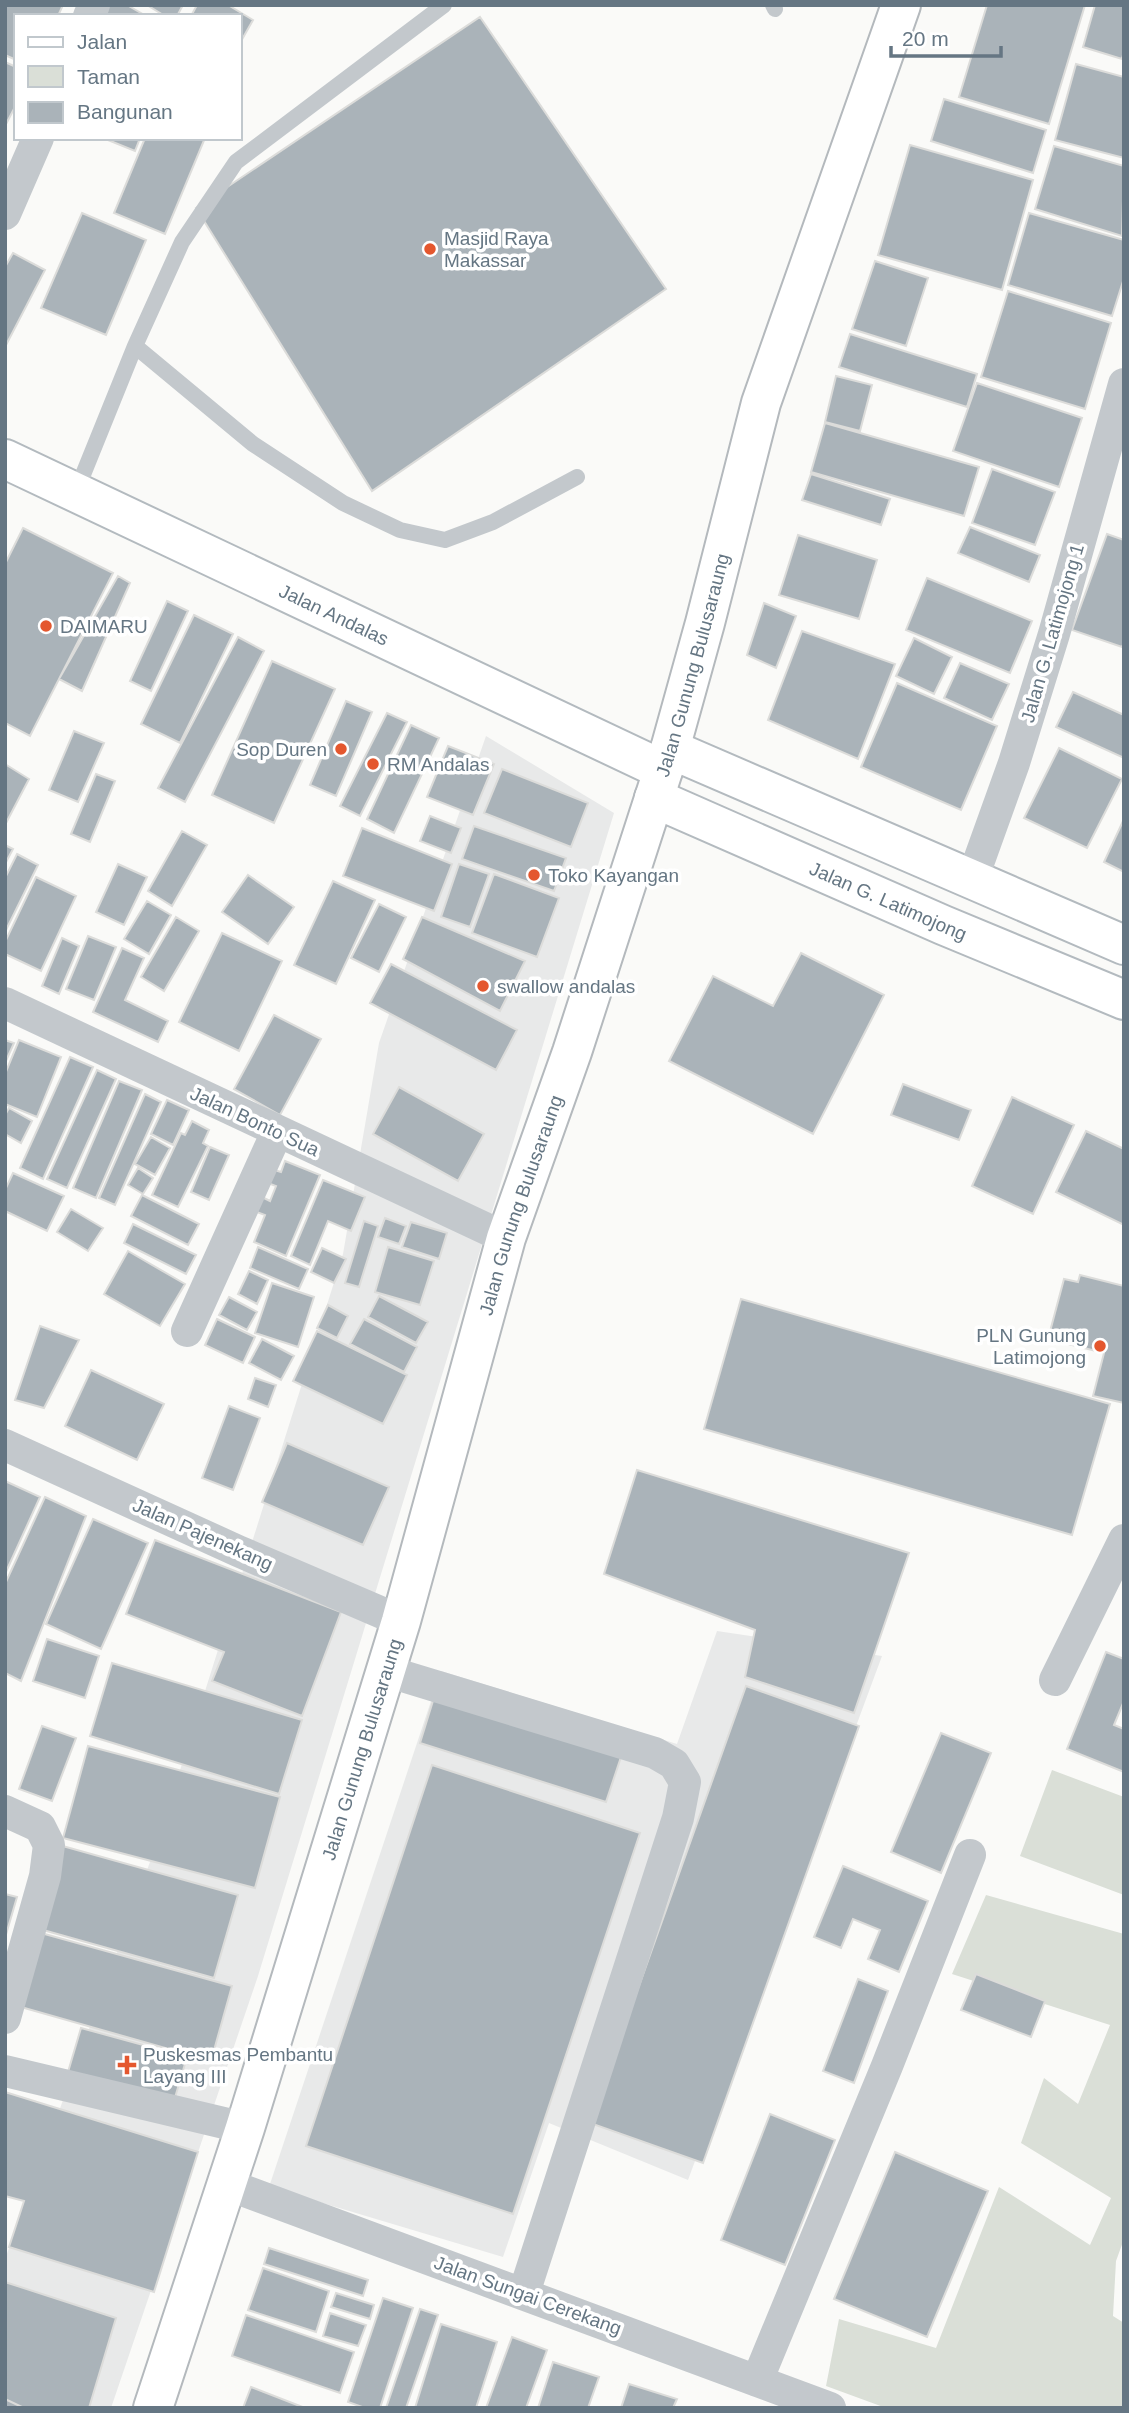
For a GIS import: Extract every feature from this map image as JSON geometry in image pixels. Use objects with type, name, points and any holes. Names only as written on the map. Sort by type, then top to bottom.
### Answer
[{"type":"main road","name":"Jalan Gunung Bulusaraung","points":[[153,2408],[245,2128],[386,1671],[506,1238],[572,1052],[662,773],[705,623],[761,403],[901,5]]},
{"type":"main road","name":"Jalan Andalas","points":[[5,459],[662,773]]},
{"type":"main road","points":[[662,773],[972,880],[1124,944]]},
{"type":"main road","name":"Jalan G. Latimojong","points":[[662,773],[943,925],[1124,1000]]},
{"type":"street","points":[[5,214],[37,140]]},
{"type":"street","name":"Jalan G. Latimojong 1","points":[[972,880],[1014,763],[1054,635],[1124,384]]},
{"type":"street","name":"Jalan Bonto Sua","points":[[5,1003],[506,1238]]},
{"type":"street","points":[[187,1331],[277,1132]]},
{"type":"street","name":"Jalan Pajenekang","points":[[5,1445],[238,1551],[401,1621]]},
{"type":"street","points":[[1055,1680],[1124,1540]]},
{"type":"street","points":[[386,1671],[655,1753],[674,1764],[685,1782],[678,1818],[524,2293]]},
{"type":"street","points":[[5,1811],[40,1827],[49,1845],[45,1876],[5,2018]]},
{"type":"street","points":[[757,2381],[887,2066],[970,1855]]},
{"type":"street","points":[[5,2071],[245,2128]]},
{"type":"street","name":"Jalan Sungai Cerekang","points":[[226,2184],[830,2408]]},
{"type":"lane","points":[[76,492],[135,346],[182,242],[236,162],[444,5]]},
{"type":"lane","points":[[135,346],[253,444],[342,503],[400,530],[445,540],[493,522],[577,477]]},
{"type":"shaded area","points":[[486,736],[614,813],[258,1976],[111,2408],[5,2408],[5,2259],[158,1840],[343,1254],[379,1043]]},
{"type":"shaded area","points":[[717,1631],[882,1656],[688,2180],[549,2123],[503,2257],[269,2187],[441,1671],[677,1744]]},
{"type":"green space","points":[[1052,1770],[1124,1797],[1124,1895],[1020,1856]]},
{"type":"green space","points":[[986,1895],[1124,1934],[1124,2239],[1116,2261],[1113,2316],[1124,2323],[1124,2408],[886,2408],[826,2386],[839,2319],[936,2348],[999,2187],[1090,2245],[1111,2198],[1021,2143],[1044,2078],[1078,2104],[1110,2025],[952,1974]]},
{"type":"building","points":[[5,5],[63,5],[59,14],[14,14],[14,59],[5,55]]},
{"type":"building","points":[[103,5],[127,5],[143,14],[99,14]]},
{"type":"building","points":[[147,5],[183,5],[178,14],[162,14]]},
{"type":"building","points":[[197,5],[228,5],[253,20],[242,39],[242,14],[192,14]]},
{"type":"building","points":[[987,5],[1085,5],[1049,124],[959,97]]},
{"type":"building","points":[[1095,5],[1124,5],[1122,59],[1083,47]]},
{"type":"building","name":"Masjid Raya Makassar","points":[[480,17],[666,289],[372,491],[196,208]]},
{"type":"building","points":[[5,62],[14,66],[14,109],[5,126]]},
{"type":"building","points":[[1076,64],[1124,77],[1124,158],[1055,140]]},
{"type":"building","points":[[944,99],[1046,130],[1033,173],[931,141]]},
{"type":"building","points":[[108,140],[139,140],[135,151]]},
{"type":"building","points":[[144,140],[204,140],[165,234],[114,213]]},
{"type":"building","points":[[910,145],[1033,180],[1002,290],[878,255]]},
{"type":"building","points":[[1054,146],[1124,166],[1122,236],[1035,209]]},
{"type":"building","points":[[82,213],[146,240],[106,335],[41,308]]},
{"type":"building","points":[[1029,213],[1124,240],[1124,278],[1112,316],[1008,285]]},
{"type":"building","points":[[13,253],[45,270],[5,347],[5,267]]},
{"type":"building","points":[[875,261],[928,278],[906,346],[852,329]]},
{"type":"building","points":[[1008,291],[1111,323],[1085,409],[981,377]]},
{"type":"building","points":[[850,334],[977,374],[967,407],[839,367]]},
{"type":"building","points":[[836,376],[872,385],[860,431],[825,422]]},
{"type":"building","points":[[977,383],[1082,418],[1059,487],[953,451]]},
{"type":"building","points":[[825,423],[979,467],[964,516],[811,472]]},
{"type":"building","points":[[992,469],[1055,492],[1035,545],[972,523]]},
{"type":"building","points":[[811,474],[890,499],[881,525],[802,500]]},
{"type":"building","points":[[970,527],[1040,555],[1029,582],[958,553]]},
{"type":"building","name":"DAIMARU","points":[[23,528],[113,573],[30,736],[5,723],[5,564]]},
{"type":"building","points":[[1107,534],[1124,540],[1122,647],[1072,630]]},
{"type":"building","points":[[798,535],[877,560],[859,619],[779,595]]},
{"type":"building","points":[[118,576],[130,583],[82,691],[59,679]]},
{"type":"building","points":[[927,578],[1032,621],[1010,673],[906,630]]},
{"type":"building","points":[[167,601],[188,611],[151,691],[130,681]]},
{"type":"building","points":[[764,603],[796,616],[776,668],[747,655]]},
{"type":"building","points":[[194,615],[233,634],[180,743],[141,724]]},
{"type":"building","points":[[802,631],[895,664],[858,759],[768,720]]},
{"type":"building","points":[[238,637],[264,651],[185,802],[158,788]]},
{"type":"building","points":[[914,638],[952,657],[934,694],[896,676]]},
{"type":"building","points":[[272,661],[335,689],[274,823],[212,795]]},
{"type":"building","points":[[960,663],[1009,684],[992,720],[944,698]]},
{"type":"building","points":[[897,683],[997,726],[961,810],[861,767]]},
{"type":"building","points":[[1073,692],[1124,715],[1124,758],[1056,727]]},
{"type":"building","name":"Sop Duren","points":[[346,701],[372,712],[336,796],[310,785]]},
{"type":"building","name":"RM Andalas","points":[[387,713],[407,722],[360,816],[340,806]]},
{"type":"building","points":[[411,725],[439,738],[394,833],[367,819]]},
{"type":"building","points":[[74,731],[104,743],[78,802],[49,790]]},
{"type":"building","points":[[448,746],[494,764],[473,815],[427,797]]},
{"type":"building","points":[[1059,748],[1122,779],[1087,848],[1024,818]]},
{"type":"building","points":[[5,764],[29,779],[5,825]]},
{"type":"building","points":[[502,769],[588,803],[571,847],[484,813]]},
{"type":"building","points":[[96,774],[115,781],[90,842],[71,834]]},
{"type":"building","points":[[430,816],[461,828],[451,853],[420,841]]},
{"type":"building","points":[[1124,819],[1124,872],[1104,862]]},
{"type":"building","name":"Toko Kayangan","points":[[474,826],[566,858],[554,891],[462,859]]},
{"type":"building","points":[[362,828],[452,864],[434,911],[343,876]]},
{"type":"building","points":[[182,831],[207,845],[172,906],[148,891]]},
{"type":"building","points":[[5,845],[13,849],[5,864]]},
{"type":"building","points":[[17,854],[38,865],[5,932],[5,878]]},
{"type":"building","points":[[118,864],[147,877],[124,925],[96,912]]},
{"type":"building","points":[[459,864],[489,874],[470,927],[441,917]]},
{"type":"building","points":[[494,874],[559,898],[537,957],[472,933]]},
{"type":"building","points":[[248,875],[294,907],[268,944],[222,912]]},
{"type":"building","points":[[36,877],[76,896],[41,971],[5,954],[5,942]]},
{"type":"building","points":[[333,881],[375,900],[336,984],[294,965]]},
{"type":"building","points":[[147,901],[171,915],[149,954],[124,939]]},
{"type":"building","points":[[379,904],[406,917],[379,972],[351,958]]},
{"type":"building","points":[[176,917],[199,931],[164,991],[141,977]]},
{"type":"building","name":"swallow andalas","points":[[422,917],[525,961],[500,1011],[403,959]]},
{"type":"building","points":[[222,933],[282,961],[239,1051],[179,1022]]},
{"type":"building","points":[[88,936],[116,947],[94,1000],[66,989]]},
{"type":"building","points":[[62,938],[79,946],[59,994],[42,986]]},
{"type":"building","points":[[122,948],[144,958],[125,1000],[168,1021],[158,1042],[93,1012]]},
{"type":"building","points":[[801,953],[884,995],[813,1134],[669,1061],[713,976],[773,1006]]},
{"type":"building","points":[[391,964],[517,1030],[496,1070],[370,1003]]},
{"type":"building","points":[[274,1015],[321,1039],[280,1115],[234,1089]]},
{"type":"building","points":[[5,1040],[14,1043],[5,1063]]},
{"type":"building","points":[[19,1040],[61,1057],[37,1117],[5,1104],[5,1074]]},
{"type":"building","points":[[70,1057],[93,1067],[43,1179],[20,1168]]},
{"type":"building","points":[[97,1070],[116,1079],[67,1188],[47,1179]]},
{"type":"building","points":[[119,1081],[142,1090],[96,1198],[73,1188]]},
{"type":"building","points":[[903,1084],[971,1110],[959,1140],[891,1115]]},
{"type":"building","points":[[399,1087],[484,1134],[458,1181],[373,1134]]},
{"type":"building","points":[[145,1094],[161,1102],[115,1205],[99,1198]]},
{"type":"building","points":[[1012,1097],[1074,1125],[1033,1214],[972,1186]]},
{"type":"building","points":[[167,1100],[189,1110],[173,1145],[151,1134]]},
{"type":"building","points":[[9,1108],[32,1121],[21,1143],[5,1134],[5,1115]]},
{"type":"building","points":[[192,1121],[209,1130],[203,1143],[208,1146],[178,1207],[152,1195],[181,1133],[185,1135]]},
{"type":"building","points":[[1086,1131],[1124,1149],[1124,1225],[1056,1192]]},
{"type":"building","points":[[151,1137],[170,1148],[155,1175],[135,1164]]},
{"type":"building","points":[[210,1147],[229,1155],[209,1200],[191,1192]]},
{"type":"building","points":[[285,1161],[320,1175],[286,1256],[254,1242],[265,1215],[254,1211],[260,1196],[270,1201],[276,1186],[265,1182],[271,1169],[281,1172]]},
{"type":"building","points":[[138,1168],[153,1178],[143,1194],[128,1185]]},
{"type":"building","points":[[13,1173],[64,1196],[47,1231],[5,1211],[5,1190]]},
{"type":"building","points":[[323,1180],[365,1197],[351,1231],[328,1221],[310,1265],[291,1256]]},
{"type":"building","points":[[142,1195],[199,1224],[188,1245],[131,1216]]},
{"type":"building","points":[[71,1209],[103,1228],[88,1251],[57,1232]]},
{"type":"building","points":[[385,1218],[406,1226],[399,1244],[378,1237]]},
{"type":"building","points":[[364,1221],[378,1226],[359,1287],[345,1283]]},
{"type":"building","points":[[411,1222],[447,1233],[439,1259],[402,1247]]},
{"type":"building","points":[[133,1224],[196,1255],[186,1274],[124,1243]]},
{"type":"building","points":[[258,1247],[308,1269],[299,1289],[250,1268]]},
{"type":"building","points":[[388,1247],[434,1261],[420,1305],[375,1292]]},
{"type":"building","points":[[322,1248],[346,1259],[334,1283],[311,1272]]},
{"type":"building","points":[[128,1251],[185,1284],[160,1326],[104,1294]]},
{"type":"building","points":[[249,1271],[268,1280],[257,1304],[238,1294]]},
{"type":"building","name":"PLN Gunung Latimojong","points":[[1080,1275],[1124,1286],[1124,1403],[1093,1396],[1104,1353],[1048,1339],[1064,1279],[1078,1282]]},
{"type":"building","points":[[272,1283],[314,1297],[298,1347],[255,1333]]},
{"type":"building","points":[[379,1296],[428,1322],[416,1343],[368,1317]]},
{"type":"building","points":[[229,1297],[257,1312],[247,1330],[219,1315]]},
{"type":"building","points":[[741,1299],[1110,1404],[1072,1535],[704,1429]]},
{"type":"building","points":[[328,1305],[348,1316],[337,1338],[317,1328]]},
{"type":"building","points":[[217,1319],[255,1337],[243,1363],[205,1345]]},
{"type":"building","points":[[364,1319],[417,1347],[404,1372],[350,1344]]},
{"type":"building","points":[[40,1326],[79,1340],[44,1408],[15,1400]]},
{"type":"building","points":[[317,1331],[407,1375],[383,1424],[293,1381]]},
{"type":"building","points":[[262,1339],[294,1356],[281,1380],[249,1363]]},
{"type":"building","points":[[91,1370],[164,1404],[137,1460],[65,1426]]},
{"type":"building","points":[[255,1378],[276,1385],[268,1407],[248,1399]]},
{"type":"building","points":[[229,1406],[260,1418],[233,1490],[202,1478]]},
{"type":"building","points":[[287,1443],[389,1487],[363,1545],[262,1502]]},
{"type":"building","points":[[637,1470],[909,1553],[854,1713],[745,1677],[755,1630],[604,1574]]},
{"type":"building","points":[[5,1481],[40,1497],[5,1574]]},
{"type":"building","points":[[45,1497],[86,1516],[21,1681],[5,1673],[5,1584]]},
{"type":"building","points":[[93,1519],[148,1543],[101,1649],[46,1624]]},
{"type":"building","points":[[155,1540],[341,1612],[302,1716],[212,1681],[224,1652],[126,1614]]},
{"type":"building","points":[[47,1639],[99,1656],[85,1698],[33,1681]]},
{"type":"building","points":[[1106,1652],[1124,1659],[1124,1701],[1114,1725],[1124,1729],[1124,1772],[1067,1749]]},
{"type":"building","points":[[112,1663],[302,1720],[279,1794],[90,1736]]},
{"type":"building","points":[[746,1686],[859,1726],[703,2163],[590,2123]]},
{"type":"building","points":[[436,1691],[623,1751],[606,1802],[420,1743]]},
{"type":"building","points":[[42,1726],[76,1738],[52,1801],[19,1789]]},
{"type":"building","points":[[941,1733],[991,1753],[941,1873],[891,1852]]},
{"type":"building","points":[[88,1746],[280,1797],[255,1888],[63,1838]]},
{"type":"building","points":[[432,1765],[640,1833],[513,2214],[306,2146]]},
{"type":"building","points":[[59,1845],[238,1895],[214,1978],[36,1928]]},
{"type":"building","points":[[843,1866],[928,1901],[899,1972],[868,1959],[880,1930],[853,1919],[841,1948],[814,1937]]},
{"type":"building","points":[[5,1894],[17,1897],[5,1938]]},
{"type":"building","points":[[41,1933],[232,1986],[211,2061],[21,2007]]},
{"type":"building","points":[[976,1974],[1045,2001],[1031,2037],[961,2010]]},
{"type":"building","points":[[858,1979],[888,1991],[854,2083],[823,2071]]},
{"type":"building","name":"Puskesmas Pembantu Layang III","points":[[81,2028],[187,2057],[174,2101],[68,2072]]},
{"type":"building","points":[[5,2092],[198,2152],[154,2292],[9,2247],[24,2201],[5,2196]]},
{"type":"building","points":[[770,2114],[835,2140],[785,2265],[721,2240]]},
{"type":"building","points":[[895,2152],[988,2191],[927,2337],[834,2299]]},
{"type":"building","points":[[269,2248],[368,2280],[363,2296],[264,2264]]},
{"type":"building","points":[[263,2268],[329,2291],[316,2332],[248,2310]]},
{"type":"building","points":[[5,2282],[116,2318],[89,2408],[5,2407]]},
{"type":"building","points":[[336,2293],[374,2305],[370,2319],[331,2307]]},
{"type":"building","points":[[383,2298],[413,2308],[380,2408],[365,2408],[348,2402]]},
{"type":"building","points":[[420,2309],[438,2315],[406,2408],[386,2408]]},
{"type":"building","points":[[330,2313],[366,2325],[358,2346],[323,2336]]},
{"type":"building","points":[[246,2315],[354,2352],[340,2393],[232,2356]]},
{"type":"building","points":[[441,2324],[497,2342],[476,2408],[415,2408]]},
{"type":"building","points":[[512,2337],[547,2350],[526,2408],[486,2408]]},
{"type":"building","points":[[553,2362],[599,2377],[588,2408],[538,2408]]},
{"type":"building","points":[[629,2384],[677,2399],[673,2408],[621,2408]]},
{"type":"building","points":[[251,2387],[305,2408],[243,2408]]},
{"type":"building","points":[[5,2399],[24,2408],[5,2408]]},
{"type":"place","name":"Masjid Raya Makassar","points":[[430,249]]},
{"type":"place","name":"DAIMARU","points":[[46,626]]},
{"type":"place","name":"Sop Duren","points":[[341,749]]},
{"type":"place","name":"RM Andalas","points":[[373,764]]},
{"type":"place","name":"Toko Kayangan","points":[[534,875]]},
{"type":"place","name":"swallow andalas","points":[[483,986]]},
{"type":"place","name":"PLN Gunung Latimojong","points":[[1100,1346]]},
{"type":"place","name":"Puskesmas Pembantu Layang III","points":[[127,2065]]}]
